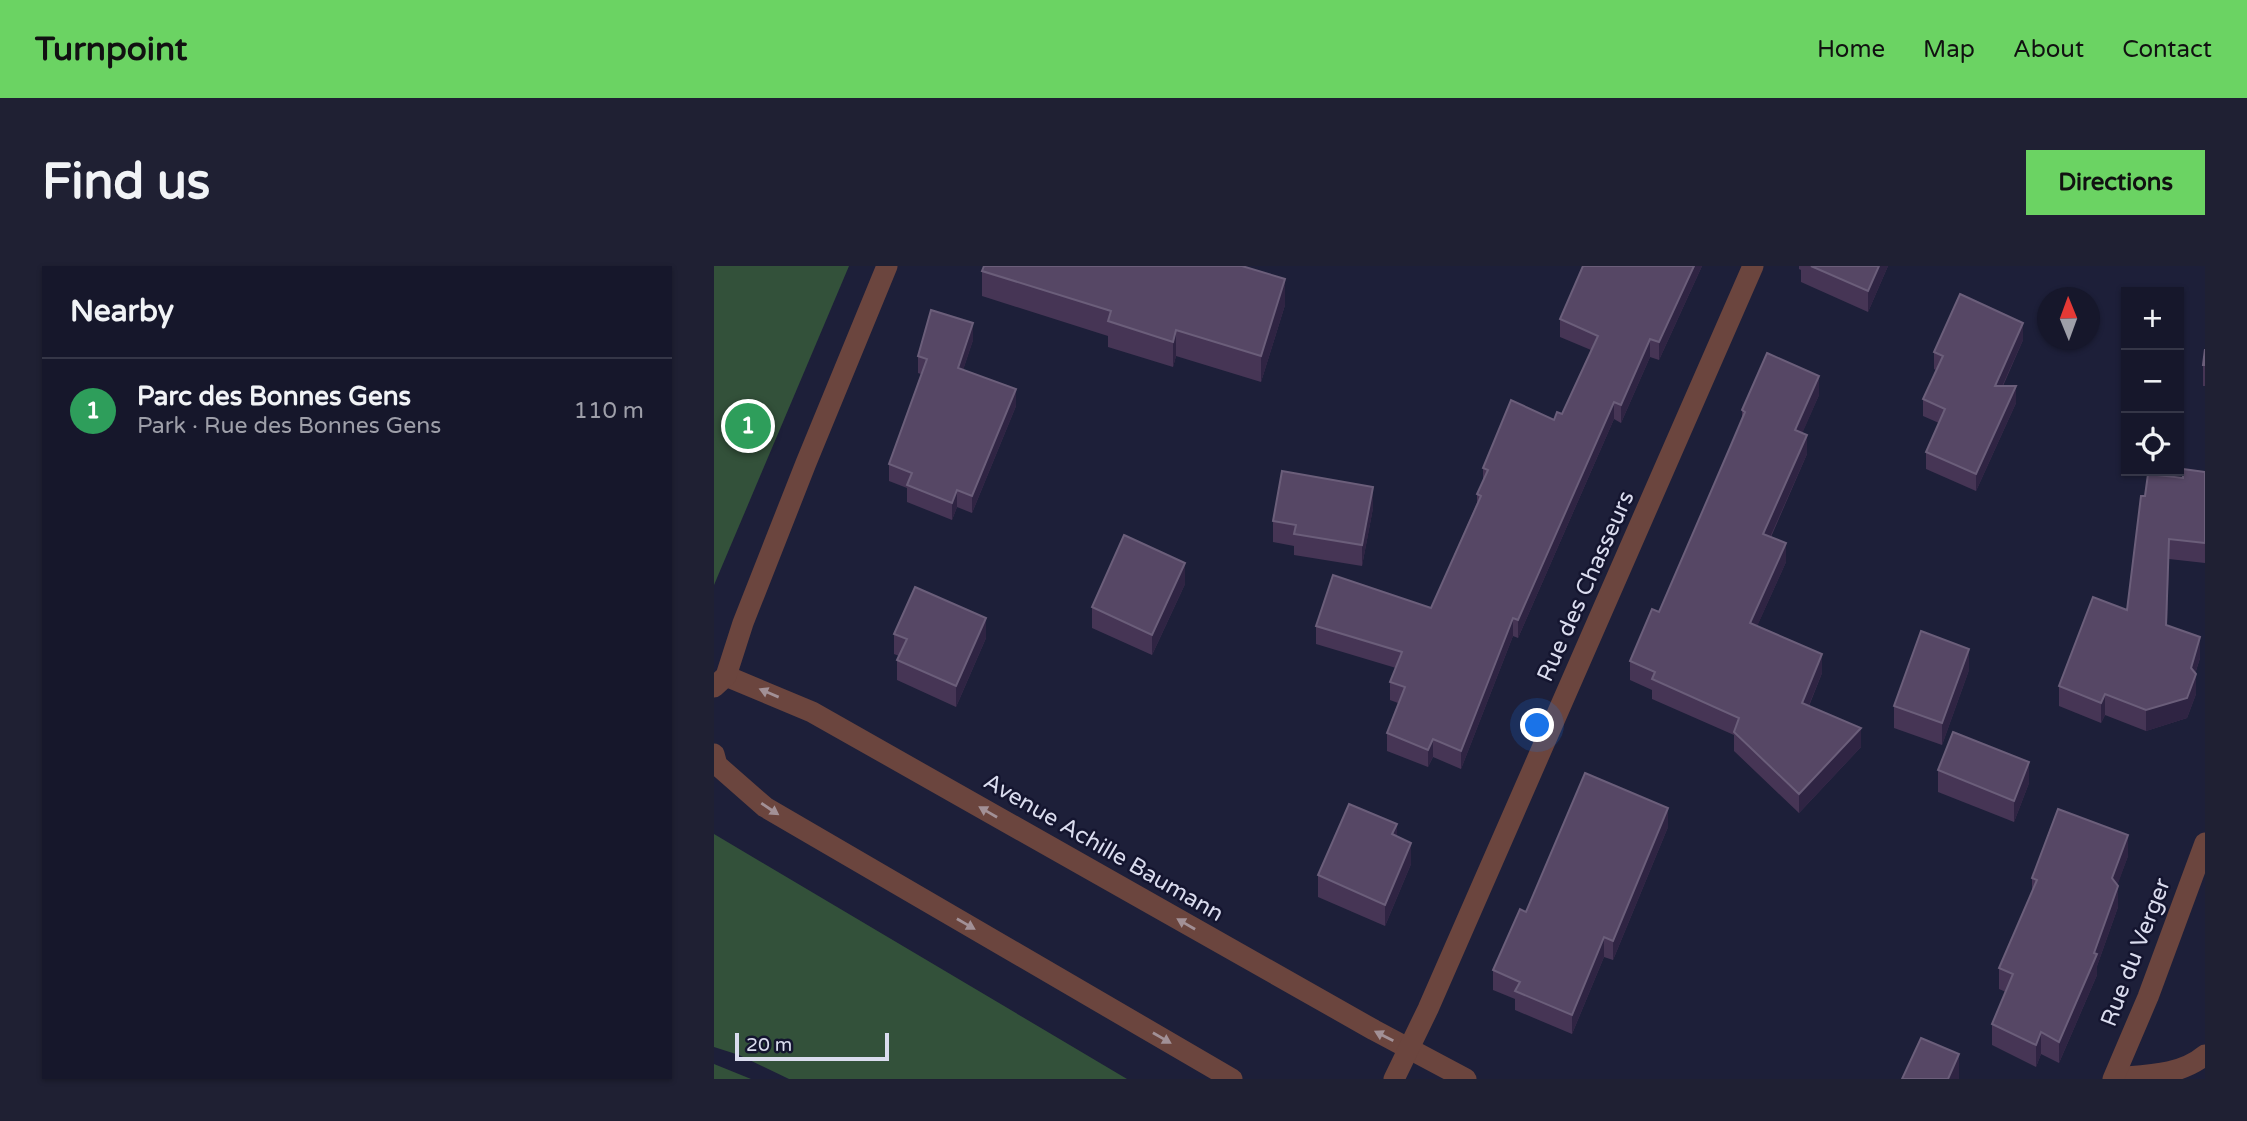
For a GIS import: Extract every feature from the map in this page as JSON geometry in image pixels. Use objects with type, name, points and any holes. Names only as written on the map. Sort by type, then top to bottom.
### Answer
[{"type":"street","points":[[720,681],[887,266]]},
{"type":"street","name":"Rue des Chasseurs","points":[[1394,1079],[1753,266]]},
{"type":"street","name":"Avenue Achille Baumann","points":[[720,681],[813,712],[1466,1079]]},
{"type":"street","points":[[715,762],[765,807],[1232,1079]]},
{"type":"street","name":"Rue du Verger","points":[[2114,1079],[2148,997],[2205,843]]},
{"type":"street","points":[[2114,1079],[2162,1074],[2179,1069],[2205,1055]]},
{"type":"green space","points":[[714,266],[849,266],[714,585]]},
{"type":"green space","points":[[714,834],[1127,1079],[789,1079],[739,1055],[714,1047]]},
{"type":"green space","points":[[714,1064],[751,1079],[714,1079]]},
{"type":"building","points":[[984,266],[1242,266],[1285,279],[1261,356],[1176,330],[1173,342],[1108,321],[1111,311],[982,271]]},
{"type":"building","points":[[1583,266],[1694,266],[1659,342],[1650,339],[1621,405],[1614,402],[1518,620],[1513,618],[1461,751],[1433,739],[1428,750],[1387,733],[1405,687],[1390,682],[1402,652],[1316,626],[1333,575],[1431,608],[1481,496],[1477,494],[1488,470],[1483,468],[1511,400],[1554,420],[1557,412],[1562,414],[1598,336],[1560,319]]},
{"type":"building","points":[[1811,266],[1879,266],[1868,291]]},
{"type":"building","points":[[1960,294],[2023,323],[1995,386],[2016,386],[1976,474],[1926,452],[1945,409],[1923,399],[1943,356],[1934,352]]},
{"type":"building","points":[[931,310],[973,323],[958,368],[1016,389],[972,496],[957,490],[952,503],[907,485],[912,473],[889,464],[927,359],[918,356]]},
{"type":"building","points":[[1767,353],[1819,376],[1795,430],[1807,435],[1763,534],[1786,543],[1750,623],[1822,654],[1802,703],[1861,728],[1799,794],[1734,732],[1739,718],[1652,679],[1655,672],[1630,661],[1652,609],[1659,612],[1745,412],[1742,410]]},
{"type":"building","points":[[2184,469],[2205,472],[2205,543],[2169,539],[2166,625],[2200,637],[2191,668],[2196,674],[2187,698],[2146,710],[2105,694],[2101,703],[2059,686],[2093,597],[2127,610],[2141,496],[2145,496],[2148,476],[2183,478]]},
{"type":"building","points":[[1282,471],[1373,487],[1362,545],[1294,534],[1296,525],[1273,521]]},
{"type":"building","points":[[1124,535],[1185,563],[1152,635],[1092,607]]},
{"type":"building","points":[[915,587],[986,618],[956,686],[897,660],[907,639],[894,634]]},
{"type":"building","points":[[1921,631],[1969,649],[1942,723],[1894,706]]},
{"type":"building","points":[[1953,732],[2029,762],[2014,801],[1938,770]]},
{"type":"building","points":[[1585,773],[1668,808],[1613,941],[1604,937],[1572,1015],[1515,991],[1520,982],[1493,970],[1520,909],[1526,912]]},
{"type":"building","points":[[1349,804],[1397,824],[1392,834],[1411,843],[1385,905],[1318,875]]},
{"type":"building","points":[[2058,809],[2128,835],[2112,878],[2118,886],[2094,953],[2097,954],[2059,1042],[2041,1032],[2036,1045],[1992,1024],[2013,974],[1999,968],[2037,880],[2032,878]]},
{"type":"building","points":[[1921,1038],[1959,1054],[1948,1079],[1902,1079]]},
{"type":"place","name":"Parc des Bonnes Gens","points":[[748,426]]}]
